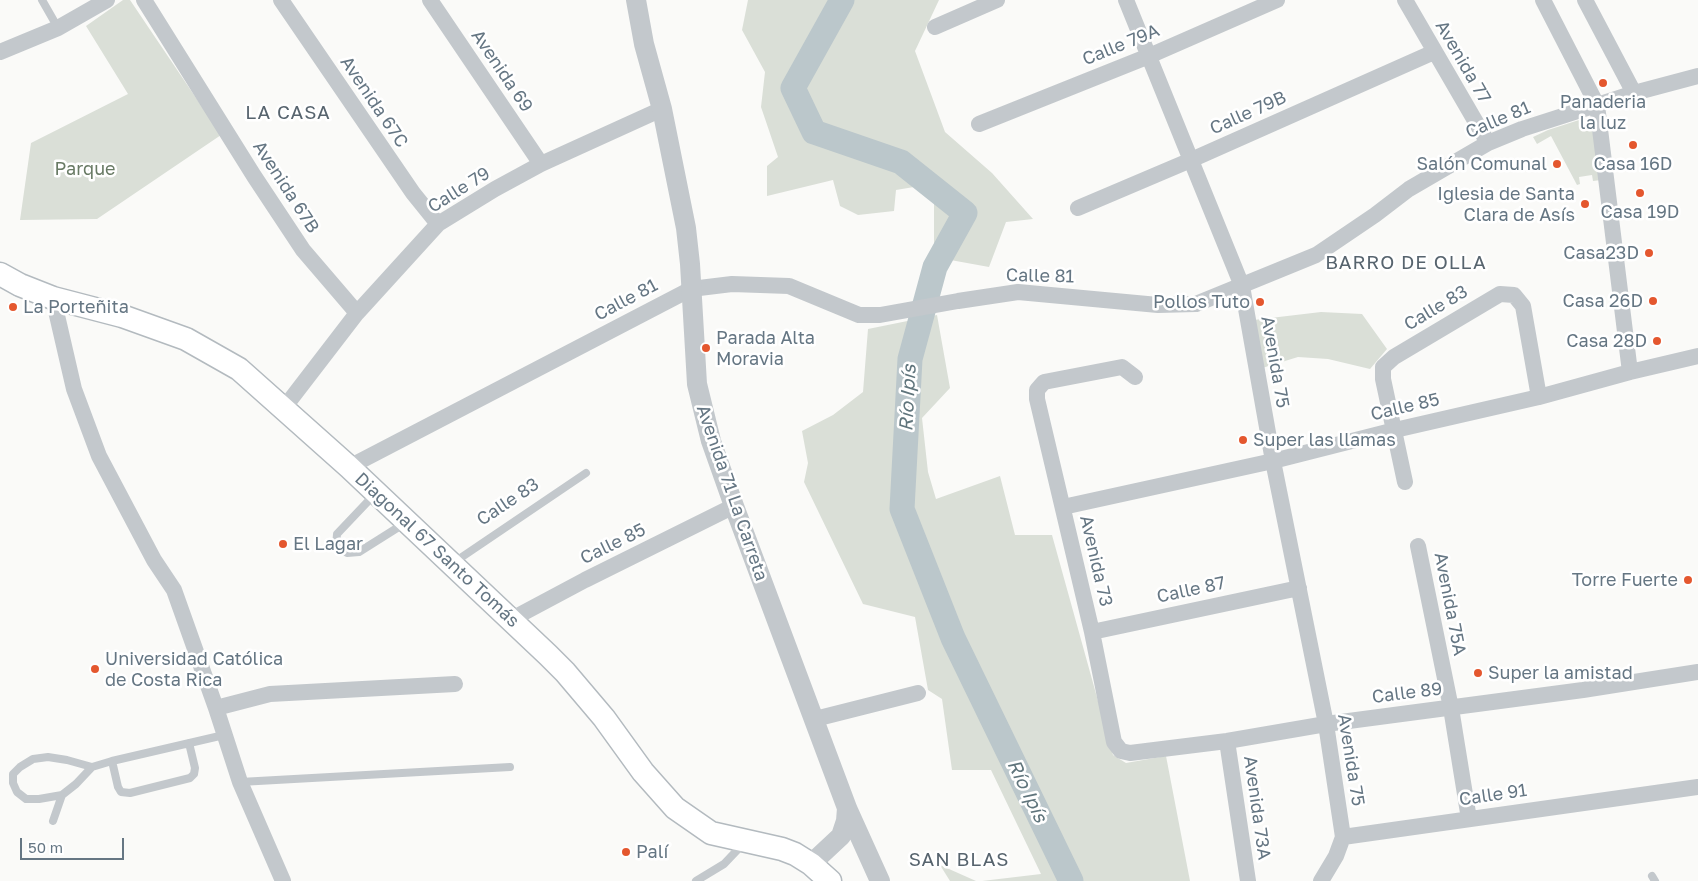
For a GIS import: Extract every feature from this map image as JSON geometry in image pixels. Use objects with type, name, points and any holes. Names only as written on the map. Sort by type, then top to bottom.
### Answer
[{"type":"main road","name":"Diagonal 67 Santo Tomás","points":[[0,274],[20,285],[53,298],[122,316],[186,340],[239,369],[349,467],[371,499],[400,526],[452,564],[565,672],[604,718],[643,772],[675,808],[711,832],[782,849],[811,864],[830,881]]},
{"type":"street","points":[[0,52],[58,28],[107,0]]},
{"type":"street","name":"Avenida 67B","points":[[144,0],[254,176],[303,250],[357,313]]},
{"type":"street","name":"Avenida 67C","points":[[280,0],[413,194],[438,224]]},
{"type":"street","name":"Avenida 69","points":[[430,0],[541,164]]},
{"type":"street","name":"Avenida 71 La Carreta","points":[[636,0],[644,44],[662,109],[686,228],[696,384],[710,440],[847,808],[880,881]]},
{"type":"street","points":[[935,27],[997,0]]},
{"type":"street","name":"Avenida 75","points":[[1126,0],[1242,286],[1273,462],[1326,724],[1343,837]]},
{"type":"street","name":"Calle 79A","points":[[979,124],[1149,56],[1277,0]]},
{"type":"street","name":"Avenida 77","points":[[1405,0],[1488,144]]},
{"type":"street","points":[[1544,0],[1597,105],[1630,372]]},
{"type":"street","points":[[1585,0],[1634,93]]},
{"type":"street","name":"Calle 79B","points":[[1078,208],[1192,160],[1434,52]]},
{"type":"street","name":"Calle 81","points":[[349,467],[691,289],[732,284],[789,286],[859,314],[880,315],[1018,292],[1158,305],[1196,304],[1316,255],[1376,216],[1409,189],[1488,144],[1522,129],[1634,93],[1698,76]]},
{"type":"street","name":"Calle 79","points":[[284,408],[357,313],[438,224],[495,189],[541,164],[662,109]]},
{"type":"street","name":"Calle 83","points":[[1395,430],[1383,379],[1383,367],[1394,357],[1500,294],[1514,295],[1523,306],[1538,397]]},
{"type":"street","points":[[53,298],[74,389],[99,456],[154,560],[174,590],[240,782],[283,881]]},
{"type":"street","name":"Calle 85","points":[[1063,507],[1273,462],[1395,430],[1538,397],[1698,356]]},
{"type":"street","name":"Avenida 73","points":[[1121,751],[1114,742],[1092,632],[1037,399],[1037,390],[1044,382],[1122,367],[1135,377]]},
{"type":"street","points":[[1395,430],[1405,482]]},
{"type":"street","name":"Calle 85","points":[[510,620],[585,580],[734,506]]},
{"type":"street","name":"Avenida 75A","points":[[1418,546],[1451,708],[1469,819]]},
{"type":"street","name":"Calle 87","points":[[1092,632],[1299,588]]},
{"type":"street","name":"Calle 89","points":[[1121,751],[1130,752],[1227,741],[1326,724],[1698,672]]},
{"type":"street","points":[[216,708],[270,694],[455,684]]},
{"type":"street","points":[[815,719],[918,693]]},
{"type":"street","name":"Avenida 73A","points":[[1227,741],[1248,881]]},
{"type":"street","name":"Calle 91","points":[[1343,837],[1698,787]]},
{"type":"street","points":[[811,864],[841,836],[846,821],[847,808]]},
{"type":"street","points":[[1321,881],[1336,856],[1343,837]]},
{"type":"lane","points":[[42,0],[58,28]]},
{"type":"lane","name":"Calle 83","points":[[452,564],[586,473]]},
{"type":"lane","points":[[371,499],[337,534],[336,546],[347,553],[359,552],[400,526]]},
{"type":"lane","points":[[92,767],[48,757],[32,759],[13,774],[12,783],[17,792],[26,799],[40,799],[62,795],[76,784],[92,767],[224,735]]},
{"type":"lane","points":[[112,761],[118,787],[121,792],[130,793],[190,778],[194,774],[195,768],[189,743]]},
{"type":"lane","points":[[240,782],[510,767]]},
{"type":"lane","points":[[53,821],[62,795]]},
{"type":"lane","points":[[696,881],[724,864],[746,841]]},
{"type":"green space","name":"Parque","points":[[123,0],[130,0],[221,135],[97,219],[20,220],[31,143],[128,94],[86,26]]},
{"type":"green space","points":[[748,0],[939,0],[915,51],[945,132],[992,173],[1033,219],[1006,222],[989,267],[934,257],[934,194],[920,186],[896,190],[894,211],[858,215],[840,206],[833,180],[767,196],[767,166],[778,157],[761,107],[765,72],[742,30]]},
{"type":"green space","points":[[1579,120],[1589,122],[1592,128],[1601,180],[1593,181],[1592,175],[1579,177],[1580,184],[1577,185],[1551,136],[1537,144],[1533,137]]},
{"type":"green space","points":[[1321,312],[1362,314],[1387,349],[1370,369],[1328,359],[1298,357],[1259,369],[1245,321]]},
{"type":"green space","points":[[937,315],[950,388],[922,418],[928,472],[936,499],[1000,476],[1015,535],[1052,535],[1113,755],[1126,763],[1166,756],[1190,881],[982,881],[1041,874],[991,770],[952,770],[942,699],[928,690],[915,617],[863,604],[804,482],[808,463],[802,431],[833,415],[863,392],[868,329]]},
{"type":"green space","points":[[940,865],[976,881],[950,881]]},
{"type":"waterway","name":"Río Ipís","points":[[842,0],[793,88],[814,132],[901,162],[965,213],[935,267],[910,359],[902,509],[953,638],[1071,881]]},
{"type":"place","name":"Panaderia la luz","points":[[1603,83]]},
{"type":"place","name":"Casa 16D","points":[[1633,145]]},
{"type":"place","name":"Salón Comunal","points":[[1557,164]]},
{"type":"place","name":"Casa 19D","points":[[1640,193]]},
{"type":"place","name":"Iglesia de Santa Clara de Asís","points":[[1585,204]]},
{"type":"place","name":"Casa23D","points":[[1649,253]]},
{"type":"place","name":"Casa 26D","points":[[1653,301]]},
{"type":"place","name":"Pollos Tuto","points":[[1260,302]]},
{"type":"place","name":"La Porteñita","points":[[13,307]]},
{"type":"place","name":"Casa 28D","points":[[1657,341]]},
{"type":"place","name":"Parada Alta Moravia","points":[[706,348]]},
{"type":"place","name":"Super las llamas","points":[[1243,440]]},
{"type":"place","name":"El Lagar","points":[[283,544]]},
{"type":"place","name":"Torre Fuerte","points":[[1688,580]]},
{"type":"place","name":"Universidad Católica de Costa Rica","points":[[95,669]]},
{"type":"place","name":"Super la amistad","points":[[1478,673]]},
{"type":"place","name":"Palí","points":[[626,852]]},
{"type":"district","name":"LA CASA","points":[[288,113]]},
{"type":"district","name":"BARRO DE OLLA","points":[[1406,263]]},
{"type":"district","name":"SAN BLAS","points":[[959,860]]}]
